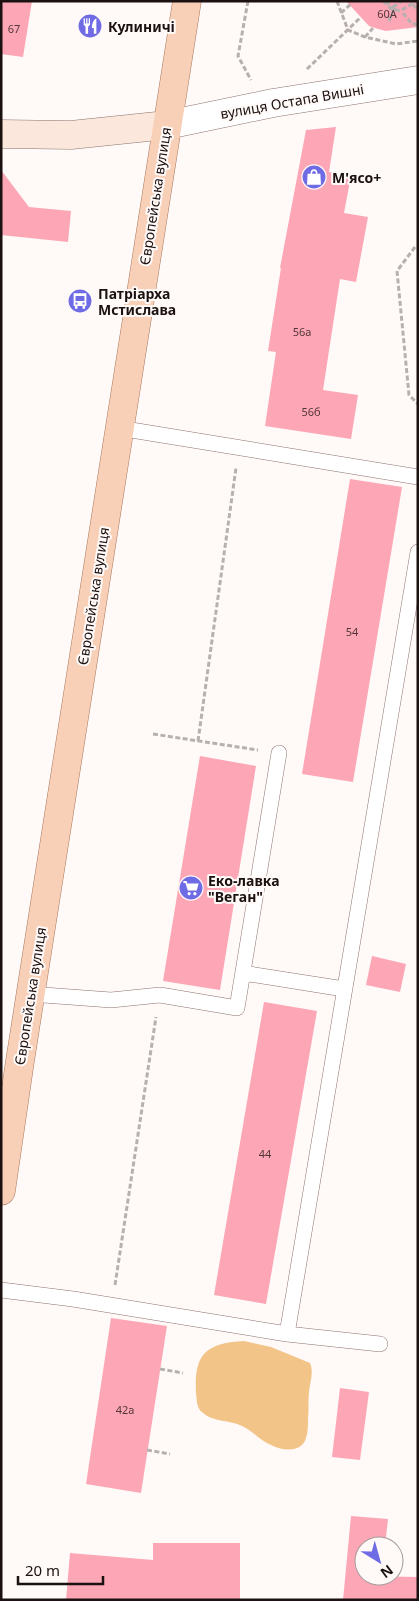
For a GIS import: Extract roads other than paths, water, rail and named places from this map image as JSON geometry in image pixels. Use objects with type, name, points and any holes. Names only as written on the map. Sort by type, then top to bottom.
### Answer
[{"type":"main road","name":"Європейська вулиця","points":[[1,1191],[30,994],[187,1]]},
{"type":"main road","points":[[1,134],[71,135],[167,125]]},
{"type":"street","name":"вулиця Остапа Вишні","points":[[167,125],[273,104],[418,80]]},
{"type":"lane","points":[[119,428],[418,477]]},
{"type":"lane","points":[[287,1334],[418,552]]},
{"type":"lane","points":[[30,994],[111,1000],[160,995],[237,1008],[279,753]]},
{"type":"lane","points":[[242,973],[344,990]]},
{"type":"lane","points":[[1,1290],[112,1305],[287,1334],[380,1344]]},
{"type":"place","name":"Кулиничі","points":[[90,26]]},
{"type":"place","name":"М'ясо+","points":[[314,177]]},
{"type":"place","name":"Патріарха Мстислава","points":[[80,301]]},
{"type":"place","name":"Еко-лавка \"Веган\"","points":[[191,888]]}]
